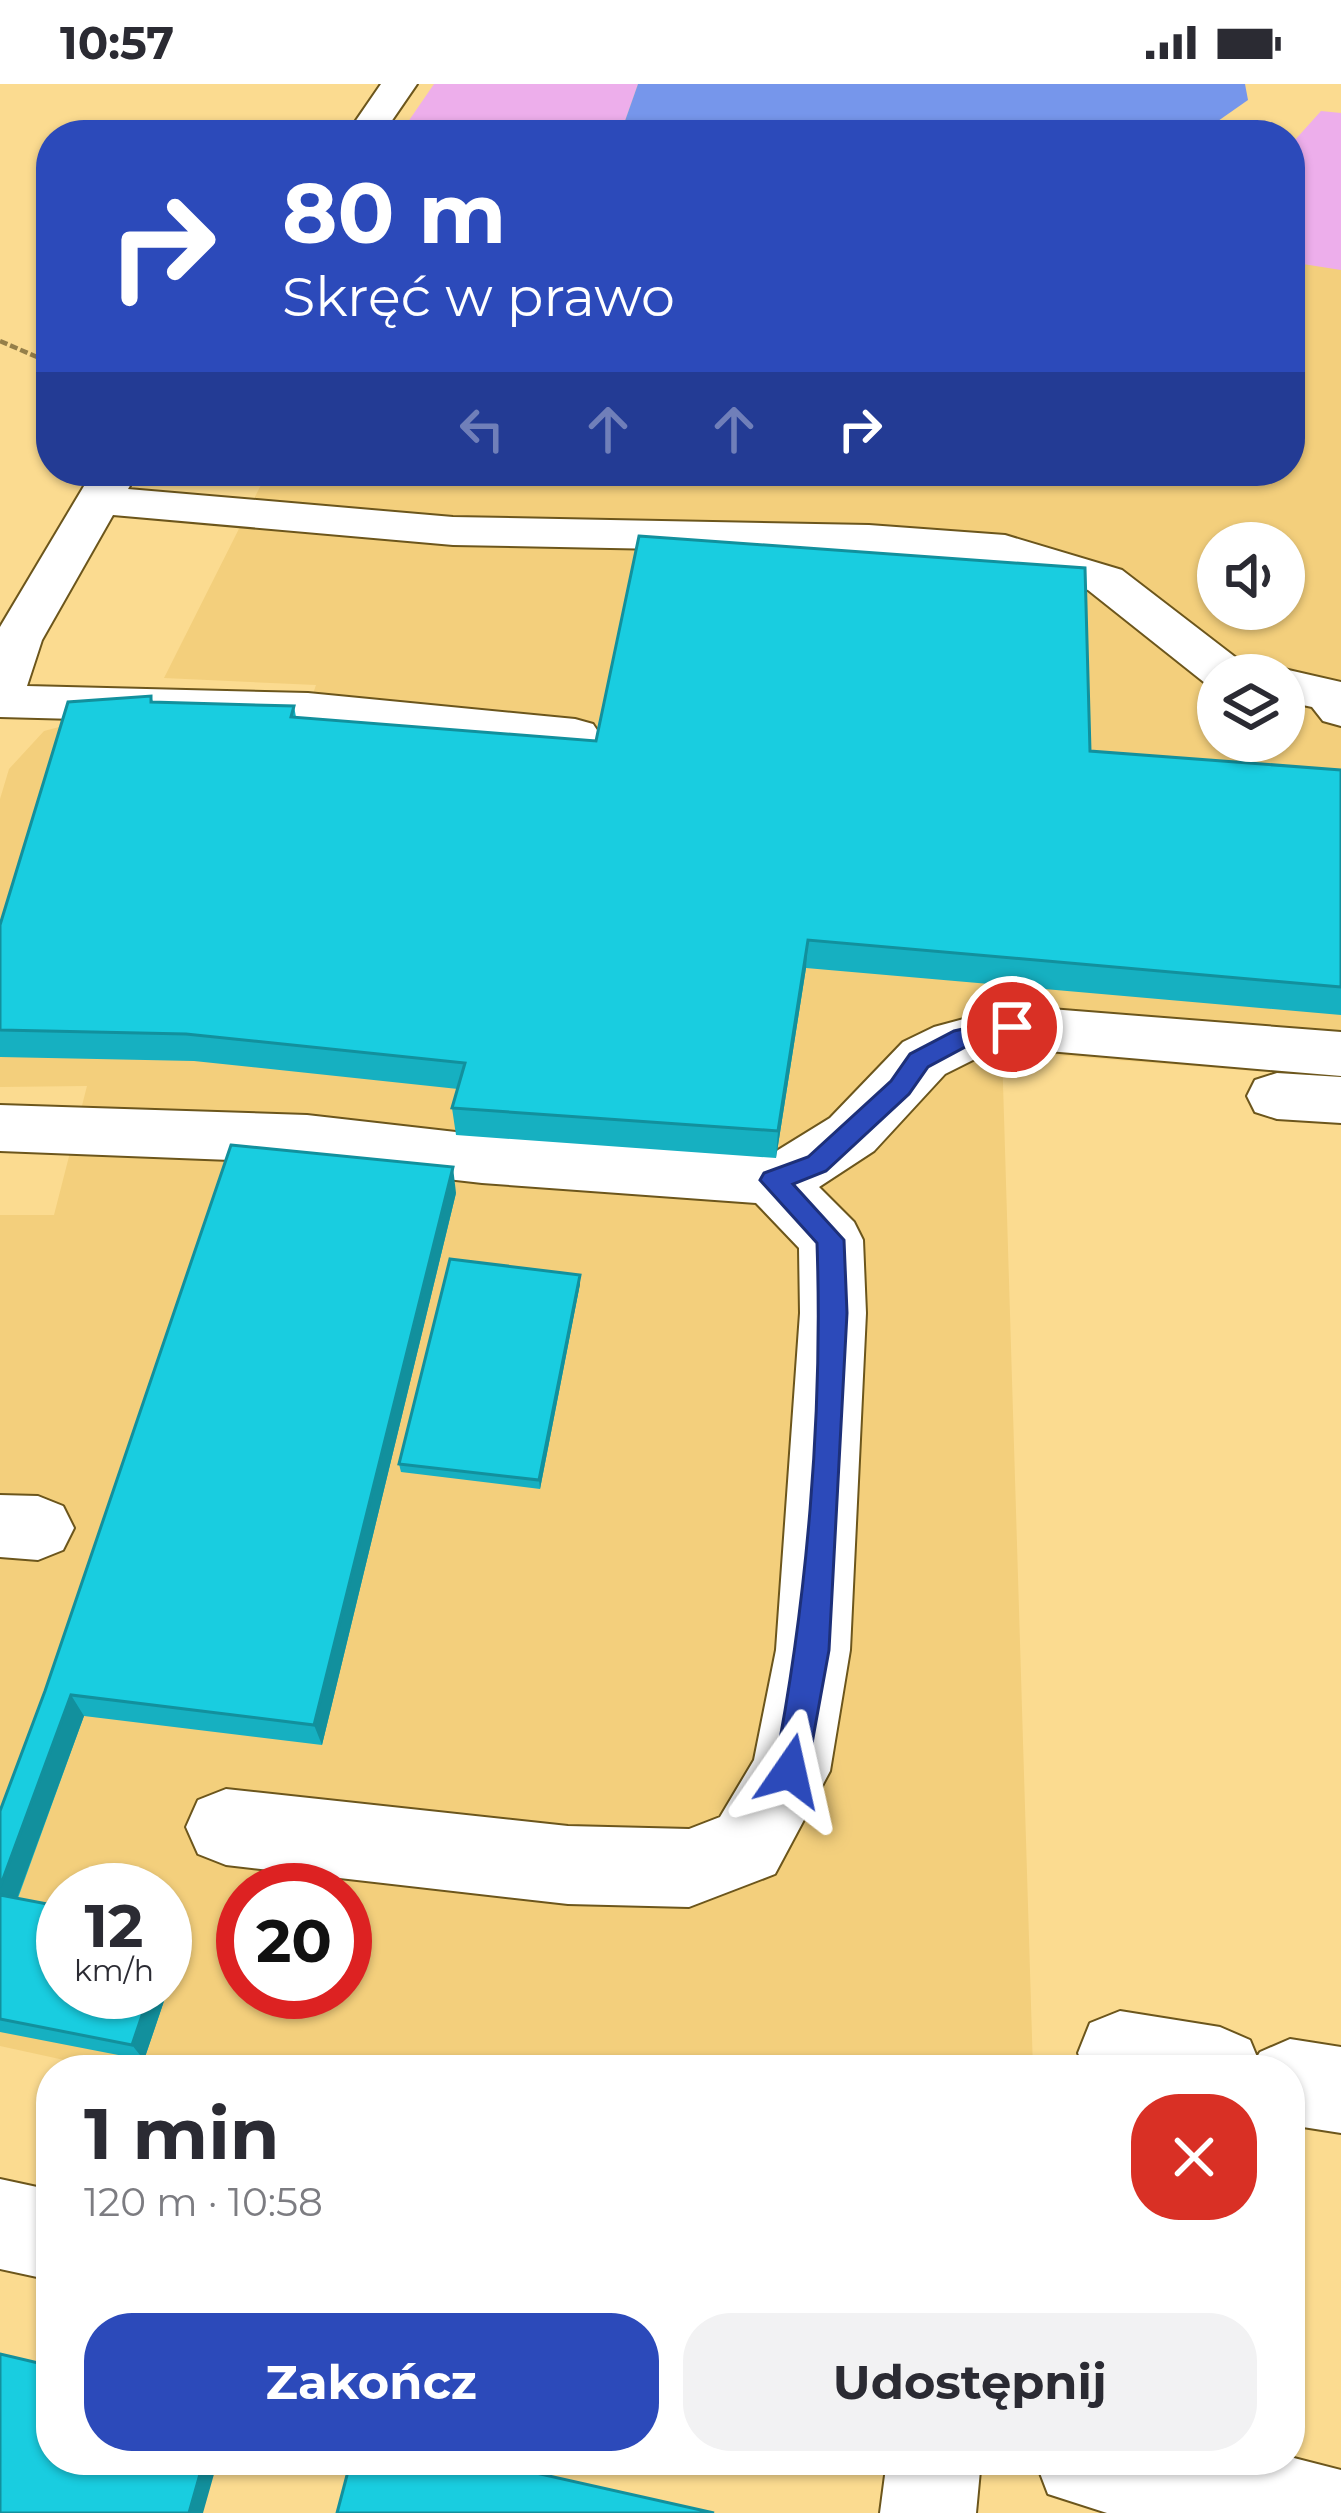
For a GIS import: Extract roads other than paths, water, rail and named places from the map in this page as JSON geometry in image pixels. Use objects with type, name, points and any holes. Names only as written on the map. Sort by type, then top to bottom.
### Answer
[{"type":"street","points":[[374,120],[399,84]]},
{"type":"street","points":[[0,691],[16,640],[106,486],[453,532],[869,539],[1006,549],[1105,580],[1200,654]]},
{"type":"street","points":[[1305,690],[1329,695],[1341,710]]},
{"type":"street","points":[[0,701],[308,709],[574,736]]},
{"type":"street","points":[[0,1128],[308,1139],[482,1159],[773,1180],[817,1164],[900,1088],[919,1060],[963,1038],[996,1030],[1059,1029],[1341,1054]]},
{"type":"street","points":[[1277,1096],[1341,1100]]},
{"type":"street","points":[[226,1827],[568,1864],[689,1868],[747,1846],[790,1771],[813,1650],[833,1313],[830,1240],[773,1180]]},
{"type":"street","points":[[1120,2054],[1126,2055]]},
{"type":"street","points":[[1305,2084],[1341,2090]]},
{"type":"street","points":[[0,2224],[36,2232]]},
{"type":"street","points":[[928,2513],[932,2475]]},
{"type":"street","points":[[1132,2475],[1222,2502],[1328,2513]]},
{"type":"water","points":[[638,84],[1245,84],[1248,100],[1219,120],[625,120]]}]
